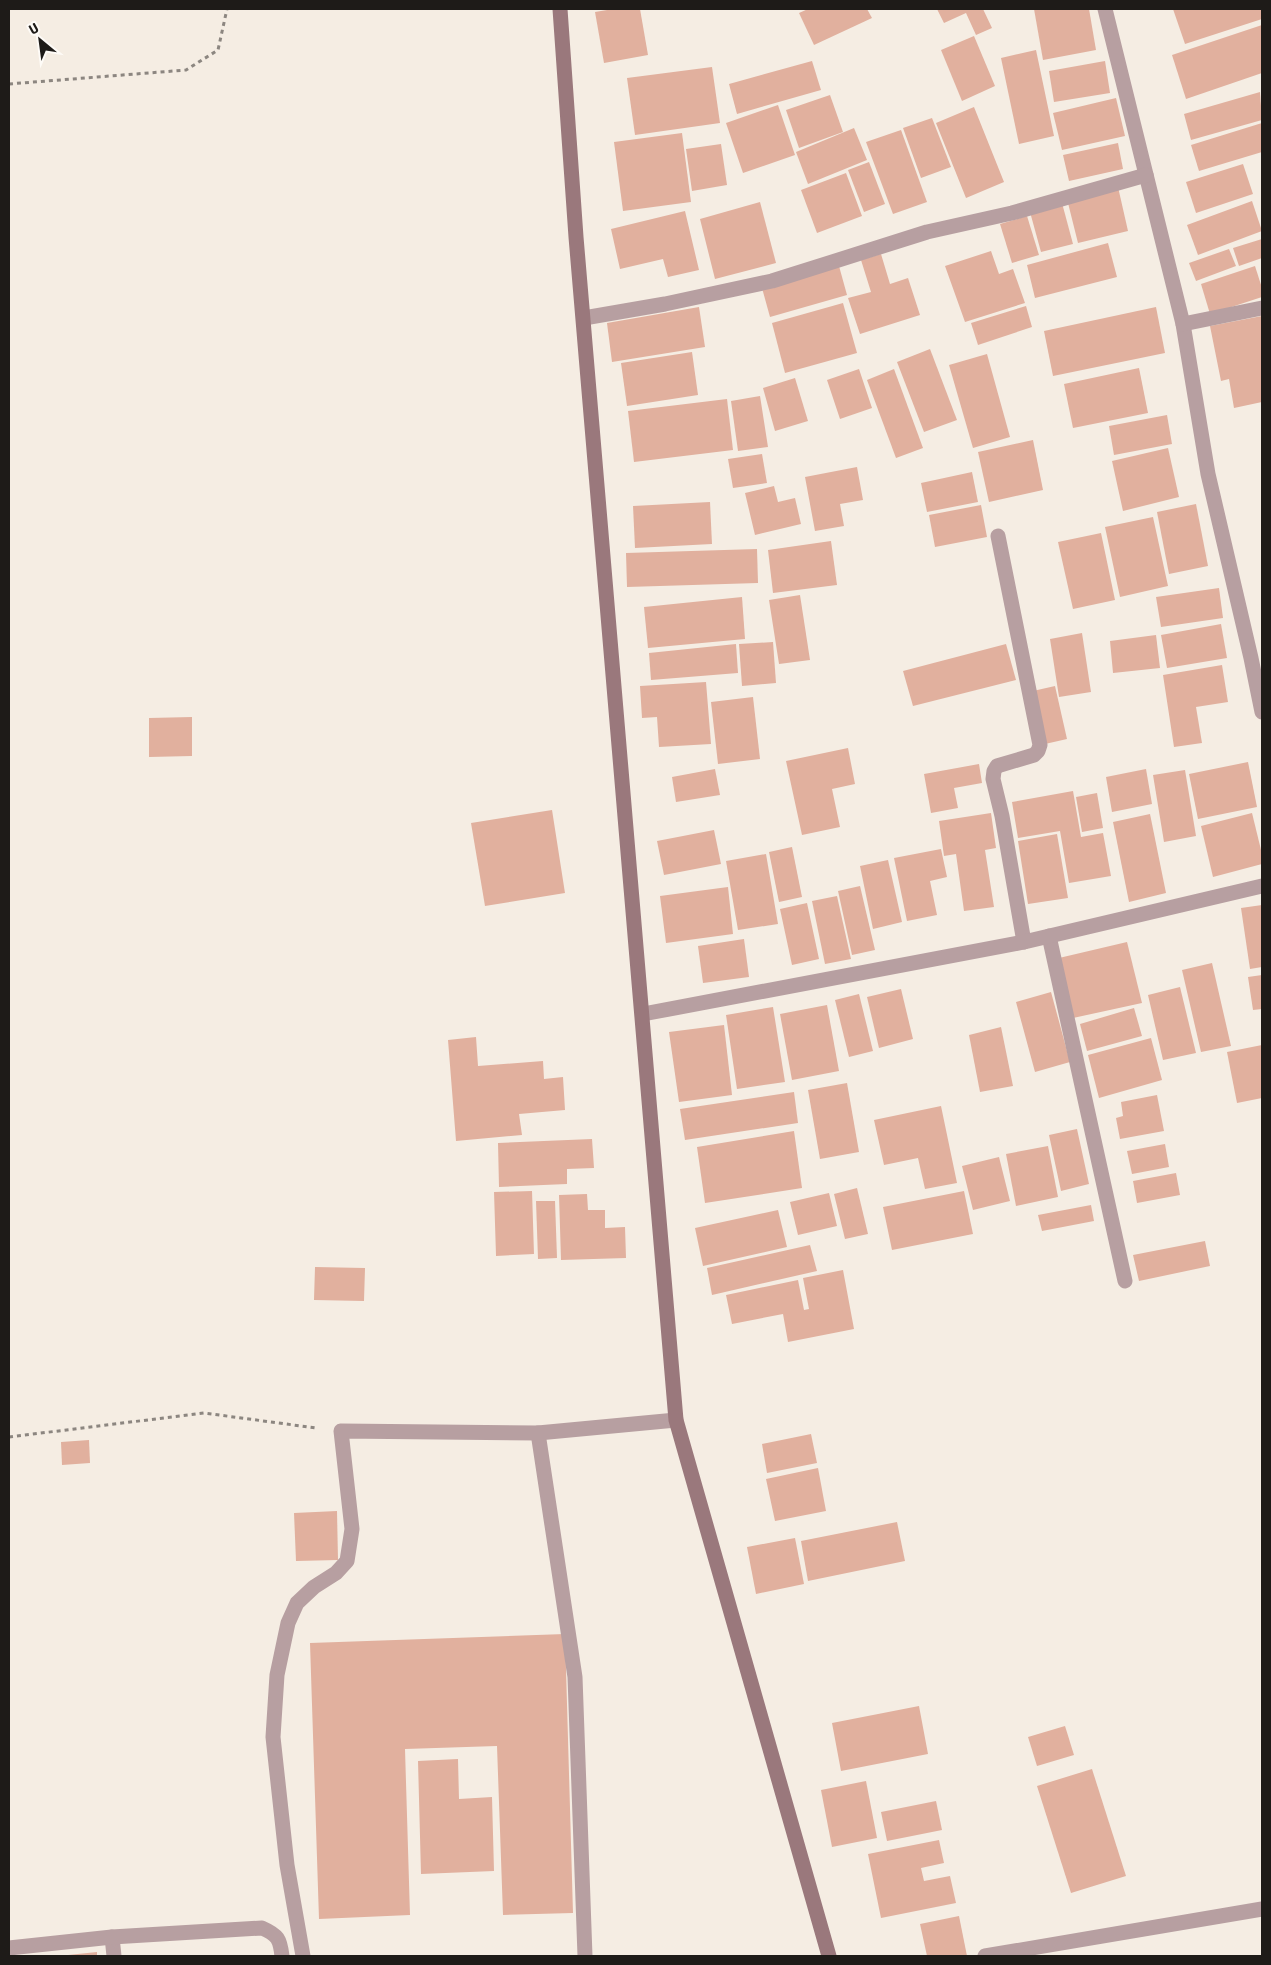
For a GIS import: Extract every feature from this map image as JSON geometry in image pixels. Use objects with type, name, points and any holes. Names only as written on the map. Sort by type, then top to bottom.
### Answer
[{"type":"street","points":[[560,9],[576,237],[676,1420],[829,1956]]},
{"type":"street","points":[[1105,9],[1183,324],[1208,474],[1252,658],[1262,712]]},
{"type":"street","points":[[584,318],[665,304],[772,281],[927,232],[1012,212],[1146,175]]},
{"type":"street","points":[[1183,324],[1262,308]]},
{"type":"street","points":[[998,536],[1040,745],[1038,751],[1034,754],[998,766],[994,770],[994,779],[1024,942]]},
{"type":"street","points":[[643,1014],[1024,942],[1262,886]]},
{"type":"street","points":[[1049,936],[1125,1281]]},
{"type":"street","points":[[303,1956],[287,1864],[273,1737],[277,1675],[288,1623],[297,1602],[314,1587],[336,1573],[347,1561],[352,1529],[341,1431],[538,1433],[676,1420]]},
{"type":"street","points":[[538,1433],[575,1677],[585,1956]]},
{"type":"street","points":[[986,1956],[1262,1909]]},
{"type":"street","points":[[9,1948],[112,1937],[262,1928],[275,1934],[281,1944],[282,1956]]},
{"type":"street","points":[[112,1937],[114,1956]]},
{"type":"path","points":[[9,84],[186,70],[218,50],[227,9]]},
{"type":"path","points":[[9,1437],[204,1413],[341,1431]]},
{"type":"building","points":[[613,9],[640,9],[648,55],[604,63],[595,12]]},
{"type":"building","points":[[808,9],[867,9],[872,18],[814,45],[799,13]]},
{"type":"building","points":[[937,9],[983,9],[992,28],[976,35],[966,13],[944,23]]},
{"type":"building","points":[[1034,9],[1089,9],[1096,50],[1043,60]]},
{"type":"building","points":[[1173,9],[1262,9],[1262,19],[1185,44]]},
{"type":"building","points":[[1262,25],[1262,73],[1186,99],[1172,55]]},
{"type":"building","points":[[974,36],[995,86],[962,101],[941,50]]},
{"type":"building","points":[[1036,50],[1054,136],[1019,144],[1001,58]]},
{"type":"building","points":[[812,61],[821,90],[737,114],[729,84]]},
{"type":"building","points":[[1105,61],[1110,93],[1054,102],[1049,71]]},
{"type":"building","points":[[712,67],[720,123],[635,135],[627,78]]},
{"type":"building","points":[[1260,92],[1262,120],[1191,140],[1184,114]]},
{"type":"building","points":[[830,95],[843,132],[799,148],[786,110]]},
{"type":"building","points":[[1116,98],[1125,136],[1062,150],[1053,113]]},
{"type":"building","points":[[778,105],[795,155],[743,173],[726,123]]},
{"type":"building","points":[[974,107],[1004,182],[966,198],[936,123]]},
{"type":"building","points":[[932,118],[951,167],[921,178],[903,128]]},
{"type":"building","points":[[1262,123],[1262,152],[1199,171],[1191,145]]},
{"type":"building","points":[[854,128],[867,160],[808,184],[796,152]]},
{"type":"building","points":[[901,130],[927,202],[893,214],[866,142]]},
{"type":"building","points":[[682,133],[691,202],[623,211],[614,142]]},
{"type":"building","points":[[1118,143],[1123,169],[1069,181],[1063,155]]},
{"type":"building","points":[[721,144],[727,185],[692,191],[686,149]]},
{"type":"building","points":[[869,162],[885,204],[864,212],[848,170]]},
{"type":"building","points":[[1243,164],[1253,194],[1196,213],[1186,182]]},
{"type":"building","points":[[846,173],[862,216],[817,233],[801,190]]},
{"type":"building","points":[[1118,187],[1128,231],[1078,243],[1067,199]]},
{"type":"building","points":[[1252,201],[1262,231],[1198,255],[1187,225]]},
{"type":"building","points":[[760,202],[776,263],[715,279],[700,219]]},
{"type":"building","points":[[1062,203],[1073,244],[1041,252],[1030,212]]},
{"type":"building","points":[[685,211],[699,270],[668,277],[663,259],[620,269],[611,229]]},
{"type":"building","points":[[1027,216],[1039,255],[1012,263],[1000,224]]},
{"type":"building","points":[[1262,239],[1262,258],[1239,266],[1233,248]]},
{"type":"building","points":[[1108,243],[1117,277],[1035,298],[1027,265]]},
{"type":"building","points":[[1229,249],[1236,266],[1196,281],[1189,263]]},
{"type":"building","points":[[991,251],[999,274],[1013,269],[1025,303],[965,322],[945,266]]},
{"type":"building","points":[[881,254],[890,284],[908,278],[920,315],[860,334],[848,298],[871,292],[861,260]]},
{"type":"building","points":[[839,266],[847,295],[770,317],[762,288]]},
{"type":"building","points":[[1255,266],[1262,288],[1262,297],[1210,314],[1201,284]]},
{"type":"building","points":[[843,303],[857,353],[785,373],[772,323]]},
{"type":"building","points":[[1026,306],[1032,327],[978,345],[971,323]]},
{"type":"building","points":[[699,307],[705,347],[612,362],[607,323]]},
{"type":"building","points":[[1156,307],[1165,353],[1053,376],[1044,331]]},
{"type":"building","points":[[1262,316],[1262,402],[1234,408],[1229,379],[1221,381],[1210,326]]},
{"type":"building","points":[[930,349],[957,420],[924,432],[897,362]]},
{"type":"building","points":[[692,352],[698,395],[627,406],[621,363]]},
{"type":"building","points":[[987,354],[1010,437],[973,448],[949,365]]},
{"type":"building","points":[[1139,368],[1148,413],[1073,428],[1064,384]]},
{"type":"building","points":[[859,369],[872,408],[840,419],[827,380]]},
{"type":"building","points":[[894,369],[923,448],[896,458],[867,380]]},
{"type":"building","points":[[795,378],[808,421],[775,431],[763,388]]},
{"type":"building","points":[[760,396],[768,447],[738,451],[731,401]]},
{"type":"building","points":[[727,399],[733,450],[634,462],[628,411]]},
{"type":"building","points":[[1167,415],[1172,444],[1114,455],[1109,426]]},
{"type":"building","points":[[1033,440],[1043,490],[989,502],[978,452]]},
{"type":"building","points":[[1168,448],[1179,497],[1123,511],[1112,461]]},
{"type":"building","points":[[762,454],[767,483],[733,488],[728,459]]},
{"type":"building","points":[[857,467],[863,500],[840,504],[844,526],[815,531],[805,477]]},
{"type":"building","points":[[972,472],[978,502],[927,512],[921,483]]},
{"type":"building","points":[[774,486],[778,502],[795,498],[801,524],[755,535],[745,493]]},
{"type":"building","points":[[710,502],[712,544],[635,548],[633,506]]},
{"type":"building","points":[[1196,504],[1208,566],[1169,574],[1157,512]]},
{"type":"building","points":[[981,505],[987,537],[935,547],[929,515]]},
{"type":"building","points":[[1153,517],[1168,586],[1120,597],[1105,527]]},
{"type":"building","points":[[1101,533],[1115,600],[1073,609],[1058,542]]},
{"type":"building","points":[[831,541],[837,585],[773,593],[768,550]]},
{"type":"building","points":[[757,549],[758,583],[627,587],[626,553]]},
{"type":"building","points":[[1219,588],[1223,618],[1161,627],[1156,597]]},
{"type":"building","points":[[800,595],[810,660],[779,664],[769,600]]},
{"type":"building","points":[[742,597],[745,639],[648,648],[644,607]]},
{"type":"building","points":[[1221,624],[1227,658],[1167,668],[1161,635]]},
{"type":"building","points":[[1082,633],[1091,692],[1059,697],[1050,639]]},
{"type":"building","points":[[1156,635],[1160,668],[1113,673],[1110,641]]},
{"type":"building","points":[[773,642],[776,683],[742,686],[739,644]]},
{"type":"building","points":[[736,644],[738,673],[651,680],[649,653]]},
{"type":"building","points":[[1006,644],[1016,680],[913,706],[903,671]]},
{"type":"building","points":[[1222,665],[1228,702],[1196,707],[1202,743],[1174,747],[1163,675]]},
{"type":"building","points":[[706,682],[711,744],[659,747],[657,717],[642,718],[640,686]]},
{"type":"building","points":[[1055,686],[1067,739],[1045,744],[1033,691]]},
{"type":"building","points":[[753,697],[760,759],[718,764],[711,702]]},
{"type":"building","points":[[192,717],[192,756],[149,757],[149,718]]},
{"type":"building","points":[[848,748],[855,784],[832,789],[840,827],[802,835],[786,761]]},
{"type":"building","points":[[1248,762],[1257,807],[1198,819],[1189,774]]},
{"type":"building","points":[[979,764],[982,783],[954,788],[958,808],[931,813],[924,774]]},
{"type":"building","points":[[715,769],[720,795],[676,802],[672,777]]},
{"type":"building","points":[[1146,769],[1152,804],[1112,812],[1106,777]]},
{"type":"building","points":[[1185,770],[1196,836],[1164,842],[1153,775]]},
{"type":"building","points":[[1073,791],[1081,837],[1103,833],[1111,876],[1069,883],[1060,831],[1018,838],[1012,802]]},
{"type":"building","points":[[1097,793],[1103,828],[1082,832],[1076,797]]},
{"type":"building","points":[[552,810],[565,893],[485,906],[471,823]]},
{"type":"building","points":[[991,813],[996,848],[985,850],[994,907],[964,911],[956,854],[944,856],[939,821]]},
{"type":"building","points":[[1252,813],[1262,854],[1262,864],[1213,877],[1201,826]]},
{"type":"building","points":[[1150,814],[1166,893],[1129,902],[1113,822]]},
{"type":"building","points":[[714,830],[721,864],[664,875],[657,841]]},
{"type":"building","points":[[1057,834],[1068,898],[1028,904],[1018,841]]},
{"type":"building","points":[[792,847],[802,897],[779,902],[769,852]]},
{"type":"building","points":[[941,849],[947,877],[930,881],[937,915],[907,921],[894,858]]},
{"type":"building","points":[[766,854],[778,924],[738,930],[726,861]]},
{"type":"building","points":[[888,860],[902,922],[873,929],[860,866]]},
{"type":"building","points":[[860,886],[875,950],[852,955],[838,891]]},
{"type":"building","points":[[728,887],[733,934],[666,943],[660,896]]},
{"type":"building","points":[[837,896],[851,959],[825,964],[812,901]]},
{"type":"building","points":[[807,903],[819,959],[792,965],[780,909]]},
{"type":"building","points":[[1262,905],[1262,967],[1250,969],[1241,908]]},
{"type":"building","points":[[744,939],[749,977],[703,983],[698,946]]},
{"type":"building","points":[[1127,942],[1142,1003],[1073,1018],[1059,958]]},
{"type":"building","points":[[1212,963],[1231,1046],[1201,1052],[1182,970]]},
{"type":"building","points":[[1262,975],[1262,1009],[1253,1010],[1248,977]]},
{"type":"building","points":[[1180,987],[1196,1053],[1163,1060],[1148,995]]},
{"type":"building","points":[[901,989],[913,1039],[879,1048],[867,997]]},
{"type":"building","points":[[1051,992],[1070,1062],[1035,1072],[1016,1002]]},
{"type":"building","points":[[859,994],[873,1051],[849,1057],[835,1000]]},
{"type":"building","points":[[827,1005],[839,1071],[792,1080],[780,1014]]},
{"type":"building","points":[[773,1007],[785,1082],[737,1089],[726,1015]]},
{"type":"building","points":[[1134,1008],[1142,1036],[1087,1051],[1080,1024]]},
{"type":"building","points":[[724,1025],[732,1095],[679,1102],[669,1032]]},
{"type":"building","points":[[1001,1027],[1013,1086],[980,1092],[969,1035]]},
{"type":"building","points":[[476,1037],[478,1066],[543,1061],[544,1079],[563,1077],[565,1110],[519,1114],[522,1135],[456,1141],[448,1040]]},
{"type":"building","points":[[1151,1038],[1162,1080],[1099,1098],[1088,1055]]},
{"type":"building","points":[[1262,1045],[1262,1098],[1237,1103],[1227,1052]]},
{"type":"building","points":[[847,1083],[859,1152],[820,1159],[808,1090]]},
{"type":"building","points":[[794,1092],[798,1123],[685,1140],[680,1109]]},
{"type":"building","points":[[1157,1095],[1164,1131],[1120,1139],[1116,1118],[1123,1116],[1121,1102]]},
{"type":"building","points":[[941,1106],[957,1183],[925,1189],[918,1158],[884,1165],[874,1120]]},
{"type":"building","points":[[1077,1129],[1089,1184],[1061,1191],[1049,1135]]},
{"type":"building","points":[[794,1131],[802,1188],[705,1203],[697,1147]]},
{"type":"building","points":[[592,1139],[594,1168],[567,1169],[567,1184],[499,1187],[498,1143]]},
{"type":"building","points":[[1165,1144],[1169,1167],[1132,1174],[1127,1151]]},
{"type":"building","points":[[1048,1146],[1058,1197],[1016,1206],[1006,1154]]},
{"type":"building","points":[[999,1157],[1010,1201],[973,1210],[962,1166]]},
{"type":"building","points":[[1176,1173],[1180,1195],[1137,1203],[1133,1181]]},
{"type":"building","points":[[857,1188],[868,1234],[845,1239],[834,1194]]},
{"type":"building","points":[[532,1191],[534,1254],[496,1256],[494,1192]]},
{"type":"building","points":[[964,1191],[973,1234],[892,1250],[883,1207]]},
{"type":"building","points":[[829,1193],[837,1226],[798,1235],[790,1202]]},
{"type":"building","points":[[587,1194],[588,1210],[605,1210],[605,1228],[625,1227],[626,1258],[561,1260],[559,1195]]},
{"type":"building","points":[[536,1201],[555,1201],[557,1258],[538,1259]]},
{"type":"building","points":[[1091,1205],[1094,1221],[1042,1231],[1038,1215]]},
{"type":"building","points":[[778,1210],[787,1247],[703,1266],[695,1228]]},
{"type":"building","points":[[1205,1241],[1210,1266],[1139,1281],[1133,1255]]},
{"type":"building","points":[[810,1245],[817,1271],[712,1295],[707,1268]]},
{"type":"building","points":[[315,1267],[365,1268],[364,1301],[314,1300]]},
{"type":"building","points":[[843,1270],[854,1329],[788,1342],[783,1314],[732,1324],[726,1295],[798,1280],[804,1310],[809,1309],[803,1278]]},
{"type":"building","points":[[811,1434],[817,1463],[767,1473],[762,1444]]},
{"type":"building","points":[[89,1440],[90,1463],[62,1465],[61,1442]]},
{"type":"building","points":[[818,1468],[826,1511],[775,1521],[766,1479]]},
{"type":"building","points":[[337,1511],[338,1560],[296,1561],[294,1513]]},
{"type":"building","points":[[897,1522],[905,1561],[808,1581],[801,1541]]},
{"type":"building","points":[[795,1538],[804,1584],[756,1594],[747,1547]]},
{"type":"building","points":[[565,1634],[573,1913],[503,1915],[497,1746],[405,1749],[410,1915],[319,1919],[310,1643]]},
{"type":"building","points":[[919,1706],[928,1754],[841,1771],[832,1723]]},
{"type":"building","points":[[1065,1726],[1074,1755],[1037,1766],[1028,1737]]},
{"type":"building","points":[[458,1759],[459,1799],[492,1797],[494,1871],[421,1874],[418,1761]]},
{"type":"building","points":[[1092,1769],[1126,1876],[1071,1893],[1037,1786]]},
{"type":"building","points":[[866,1781],[877,1838],[832,1847],[821,1790]]},
{"type":"building","points":[[936,1801],[942,1830],[887,1841],[881,1812]]},
{"type":"building","points":[[939,1840],[944,1863],[921,1868],[924,1881],[950,1876],[956,1903],[881,1918],[868,1854]]},
{"type":"building","points":[[959,1916],[967,1956],[927,1956],[920,1924]]},
{"type":"building","points":[[97,1952],[97,1956],[68,1956],[68,1955]]}]
